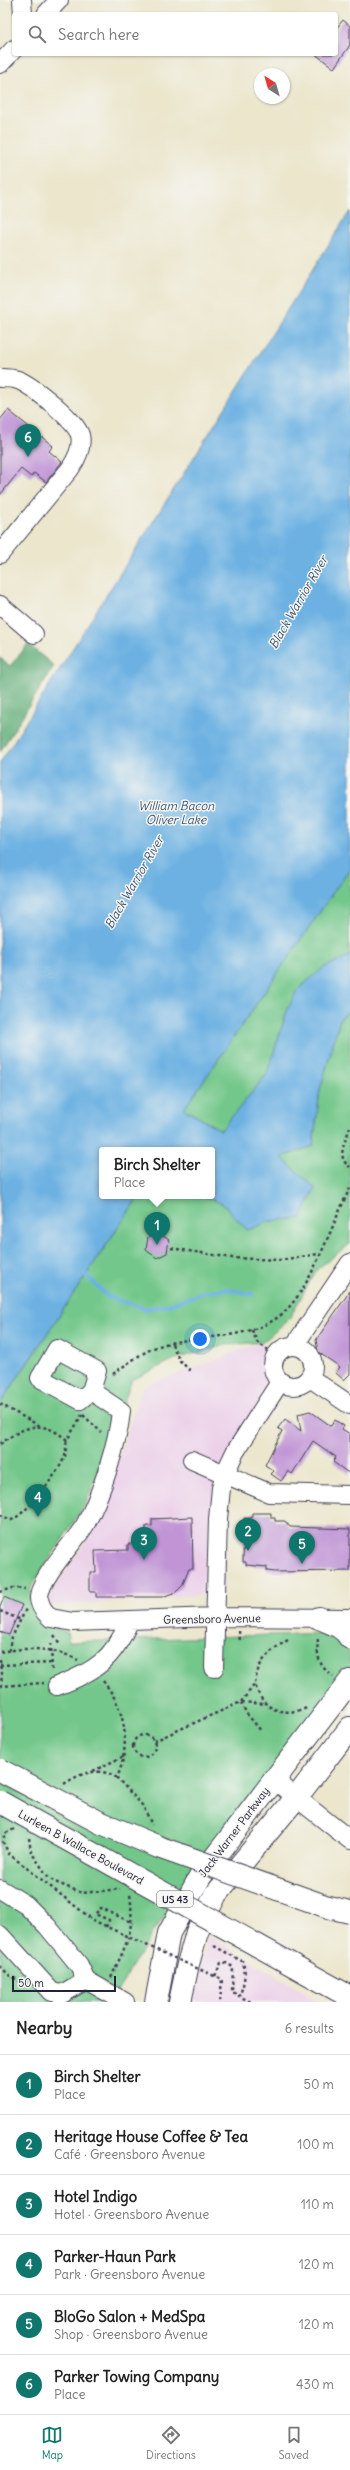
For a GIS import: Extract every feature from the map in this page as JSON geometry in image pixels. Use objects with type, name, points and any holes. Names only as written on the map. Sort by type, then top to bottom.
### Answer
[{"type":"main road","points":[[318,1629],[338,1625],[346,1631],[350,1638]]},
{"type":"main road","name":"Jack Warner Parkway","points":[[156,2002],[169,1933],[200,1877],[274,1780],[344,1680]]},
{"type":"main road","points":[[180,2002],[188,1964],[208,1907],[216,1894],[296,1798],[350,1728]]},
{"type":"main road","points":[[0,1770],[99,1822],[154,1845],[328,1907],[350,1912]]},
{"type":"main road","name":"Lurleen B Wallace Boulevard","points":[[0,1802],[350,1997]]},
{"type":"street","points":[[22,0],[23,12]]},
{"type":"street","points":[[48,12],[59,0]]},
{"type":"street","points":[[0,64],[12,51]]},
{"type":"street","points":[[0,378],[11,378],[32,388],[73,423],[80,436],[76,458],[70,470],[0,554]]},
{"type":"street","points":[[0,605],[34,634]]},
{"type":"street","points":[[294,1346],[350,1263]]},
{"type":"street","points":[[294,1346],[303,1348],[312,1358],[314,1364],[310,1378],[299,1386],[292,1387],[280,1382],[273,1371],[274,1358],[283,1348],[294,1346]]},
{"type":"street","points":[[310,1378],[350,1406]]},
{"type":"street","points":[[214,1668],[218,1519],[225,1473],[235,1452],[280,1382]]},
{"type":"street","name":"Greensboro Avenue","points":[[94,1392],[121,1411],[119,1430],[88,1518],[46,1577],[39,1597],[42,1607],[51,1618],[73,1622],[130,1622],[215,1617],[318,1629],[350,1618]]},
{"type":"street","points":[[192,1460],[269,1493],[350,1495]]},
{"type":"street","points":[[52,1682],[93,1670],[120,1644],[130,1622]]},
{"type":"street","points":[[274,1780],[350,1840]]},
{"type":"street","points":[[0,1888],[26,1905],[47,1926],[79,1965],[86,1980],[125,2002]]},
{"type":"street","points":[[0,1935],[52,1992],[62,1994],[86,1980]]},
{"type":"path","points":[[350,1127],[341,1155],[342,1160],[350,1167]]},
{"type":"path","points":[[0,1515],[11,1520],[24,1512],[60,1466],[65,1454],[67,1440],[94,1392],[105,1380],[123,1366],[144,1353],[160,1346],[252,1330],[272,1322],[289,1308],[302,1291],[350,1188]]},
{"type":"path","points":[[171,1248],[232,1258],[280,1260],[319,1254]]},
{"type":"path","points":[[252,1330],[258,1342],[268,1350]]},
{"type":"path","points":[[172,1344],[180,1361],[192,1372]]},
{"type":"path","points":[[0,1404],[40,1426],[49,1427],[67,1440]]},
{"type":"path","points":[[0,1444],[21,1432],[40,1426]]},
{"type":"path","points":[[0,1592],[13,1588],[27,1589]]},
{"type":"path","points":[[0,1611],[21,1620]]},
{"type":"path","points":[[9,1651],[11,1639],[24,1612]]},
{"type":"path","points":[[318,1629],[317,1655],[320,1662],[331,1674],[344,1680]]},
{"type":"path","points":[[154,1741],[241,1702],[255,1684],[260,1663],[269,1653],[288,1640]]},
{"type":"path","points":[[0,1660],[2,1686],[52,1682],[51,1643]]},
{"type":"path","points":[[0,1652],[51,1650],[72,1656],[93,1670],[113,1693],[126,1729],[124,1756],[118,1778],[143,1806],[153,1828]]},
{"type":"path","points":[[0,1665],[52,1663]]},
{"type":"path","points":[[255,1684],[264,1704]]},
{"type":"path","points":[[241,1702],[264,1704],[286,1712],[297,1712],[312,1706]]},
{"type":"path","points":[[241,1702],[247,1714],[262,1732]]},
{"type":"path","points":[[142,1735],[149,1736],[154,1741],[154,1752],[144,1758],[137,1756],[132,1746],[135,1739],[142,1735]]},
{"type":"path","points":[[125,1745],[132,1746]]},
{"type":"path","points":[[91,1772],[124,1756]]},
{"type":"path","points":[[19,1829],[6,1833],[3,1846],[9,1854],[84,1914],[106,1927],[222,1979],[220,2002]]},
{"type":"path","points":[[27,1834],[30,1852],[49,1878],[55,1882],[82,1893],[122,1889]]},
{"type":"path","points":[[111,1979],[128,1944],[133,1923],[129,1887]]},
{"type":"path","points":[[106,1927],[109,1920],[95,1914],[101,1908],[133,1923]]},
{"type":"path","points":[[214,1946],[236,1956],[245,1966],[242,1989],[239,1996]]},
{"type":"path","points":[[214,1976],[221,1963],[224,1962],[233,1967],[232,1992],[251,2002]]},
{"type":"shaded area","points":[[263,1342],[270,1390],[229,1487],[223,1593],[42,1607],[97,1525],[142,1387]]},
{"type":"shaded area","points":[[209,1936],[320,2002],[192,2002],[194,1985]]},
{"type":"green space","points":[[28,644],[54,666],[0,752],[0,658],[10,666]]},
{"type":"green space","points":[[350,868],[349,956],[323,968],[287,1011],[267,1074],[221,1130],[184,1109]]},
{"type":"green space","points":[[350,1010],[350,1244],[317,1269],[289,1319],[263,1342],[226,1345],[175,1359],[132,1380],[86,1503],[31,1587],[31,1596],[35,1611],[39,1617],[51,1626],[67,1632],[69,1642],[328,1633],[345,1643],[350,1656],[350,1671],[185,1887],[150,1937],[111,2002],[0,2002],[0,1404],[137,1199],[210,1199],[223,1204],[247,1230],[271,1221],[301,1218],[315,1188],[281,1157],[313,1146],[320,1090],[340,1019]]},
{"type":"water","name":"William Bacon Oliver Lake","points":[[350,211],[350,868],[184,1109],[221,1130],[267,1074],[287,1011],[297,990],[323,968],[349,956],[350,953],[350,1010],[340,1019],[320,1090],[313,1146],[281,1157],[315,1188],[301,1218],[271,1221],[247,1230],[223,1204],[210,1199],[215,1199],[215,1147],[99,1147],[99,1199],[137,1199],[0,1404],[0,763]]},
{"type":"building","points":[[343,20],[350,26],[350,45],[334,68],[318,56],[338,56],[338,26]]},
{"type":"building","points":[[8,410],[53,446],[49,451],[62,462],[46,482],[34,473],[31,477],[21,469],[0,495],[0,420]]},
{"type":"building","points":[[159,1233],[169,1240],[167,1253],[157,1258],[146,1250],[148,1237]]},
{"type":"building","points":[[350,1291],[350,1374],[344,1380],[336,1373],[340,1367],[318,1352],[316,1340]]},
{"type":"building","points":[[310,1411],[331,1426],[335,1420],[344,1426],[342,1429],[350,1434],[350,1474],[333,1462],[336,1457],[313,1441],[292,1474],[288,1471],[281,1481],[271,1474],[274,1471],[265,1465],[282,1431],[278,1428],[285,1419],[301,1431],[298,1414]]},
{"type":"building","points":[[252,1513],[271,1513],[271,1518],[275,1518],[275,1521],[285,1521],[290,1527],[350,1529],[350,1571],[275,1572],[267,1571],[267,1567],[246,1565],[246,1562],[243,1562],[244,1518],[252,1518]]},
{"type":"building","points":[[192,1517],[193,1569],[189,1569],[182,1586],[176,1592],[162,1597],[96,1597],[96,1592],[90,1592],[90,1572],[96,1572],[95,1551],[128,1550],[128,1544],[146,1544],[146,1526],[152,1526],[152,1519]]},
{"type":"building","points":[[4,1597],[22,1605],[9,1635],[0,1632],[0,1607]]},
{"type":"waterway","points":[[86,1275],[108,1297],[146,1309],[168,1305],[205,1292],[226,1289],[252,1294]]},
{"type":"place","name":"Parker Towing Company","points":[[28,457]]},
{"type":"place","name":"Birch Shelter","points":[[157,1245]]},
{"type":"place","name":"Parker-Haun Park","points":[[38,1517]]},
{"type":"place","name":"Heritage House Coffee & Tea","points":[[248,1551]]},
{"type":"place","name":"Hotel Indigo","points":[[144,1560]]},
{"type":"place","name":"BloGo Salon + MedSpa","points":[[302,1564]]},
{"type":"water label","name":"Black Warrior River","points":[[298,602]]},
{"type":"water label","name":"Black Warrior River","points":[[134,882]]}]
